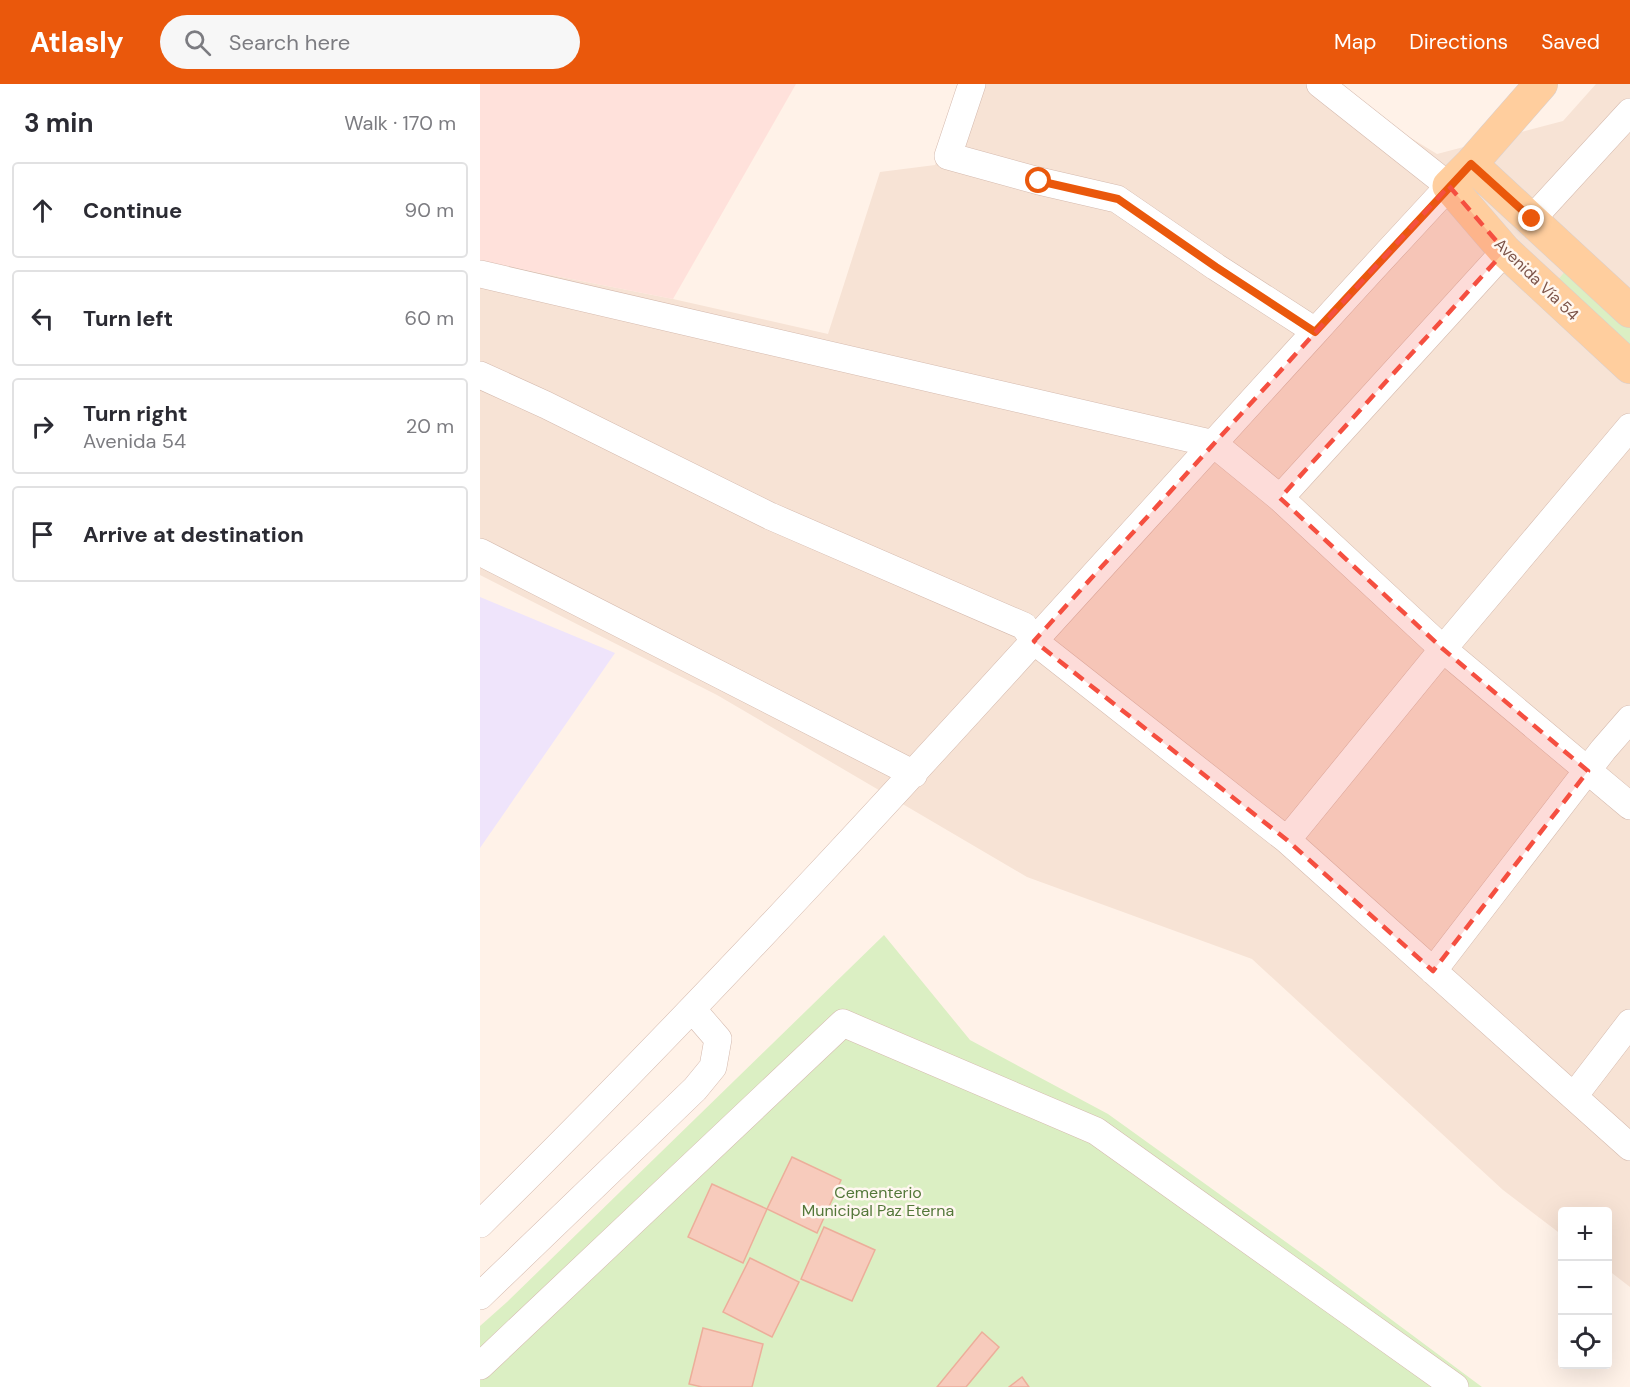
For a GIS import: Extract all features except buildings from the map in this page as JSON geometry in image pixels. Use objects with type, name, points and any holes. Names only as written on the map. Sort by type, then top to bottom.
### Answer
[{"type":"main road","points":[[1541,84],[1460,175],[1532,219],[1630,311]]},
{"type":"main road","name":"Avenida Vía 54","points":[[1460,175],[1505,250],[1630,367]]},
{"type":"street","points":[[972,84],[948,156],[1039,181],[1118,199],[1315,332]]},
{"type":"street","points":[[480,1224],[693,1010],[914,774],[1460,175],[1320,84]]},
{"type":"street","points":[[1532,219],[1630,112]]},
{"type":"street","points":[[1280,498],[1505,250]]},
{"type":"street","points":[[480,274],[1214,444],[1280,498],[1443,649],[1630,806]]},
{"type":"street","points":[[480,375],[546,405],[770,516],[1024,626],[1034,641],[1287,840],[1630,1147]]},
{"type":"street","points":[[1287,840],[1443,649],[1630,427]]},
{"type":"street","points":[[480,552],[914,774]]},
{"type":"street","points":[[1433,970],[1603,750],[1630,719]]},
{"type":"street","points":[[480,1296],[695,1089],[713,1067],[717,1039],[693,1010]]},
{"type":"street","points":[[480,1366],[843,1023],[1096,1131],[1455,1387]]},
{"type":"street","points":[[1574,1096],[1630,1023]]},
{"type":"highlighted area","points":[[1449,186],[1505,251],[1280,498],[1443,649],[1588,771],[1433,971],[1287,840],[1034,641]]},
{"type":"shaded area","points":[[480,84],[796,84],[673,299],[480,261]]},
{"type":"shaded area","points":[[971,84],[1323,84],[1437,154],[1563,121],[1596,84],[1630,84],[1630,1287],[1612,1273],[1612,1207],[1558,1207],[1558,1232],[1503,1190],[1252,959],[1027,877],[717,695],[480,575],[480,261],[673,299],[828,334],[880,172],[935,165]]},
{"type":"shaded area","points":[[480,597],[615,653],[480,848]]},
{"type":"green space","points":[[1567,269],[1630,326],[1630,347],[1557,281]]},
{"type":"green space","name":"Cementerio Municipal Paz Eterna","points":[[884,935],[970,1040],[1108,1114],[1482,1387],[480,1387],[480,1326]]},
{"type":"route","points":[[1039,181],[1118,199],[1315,332],[1471,164],[1532,219]]}]
